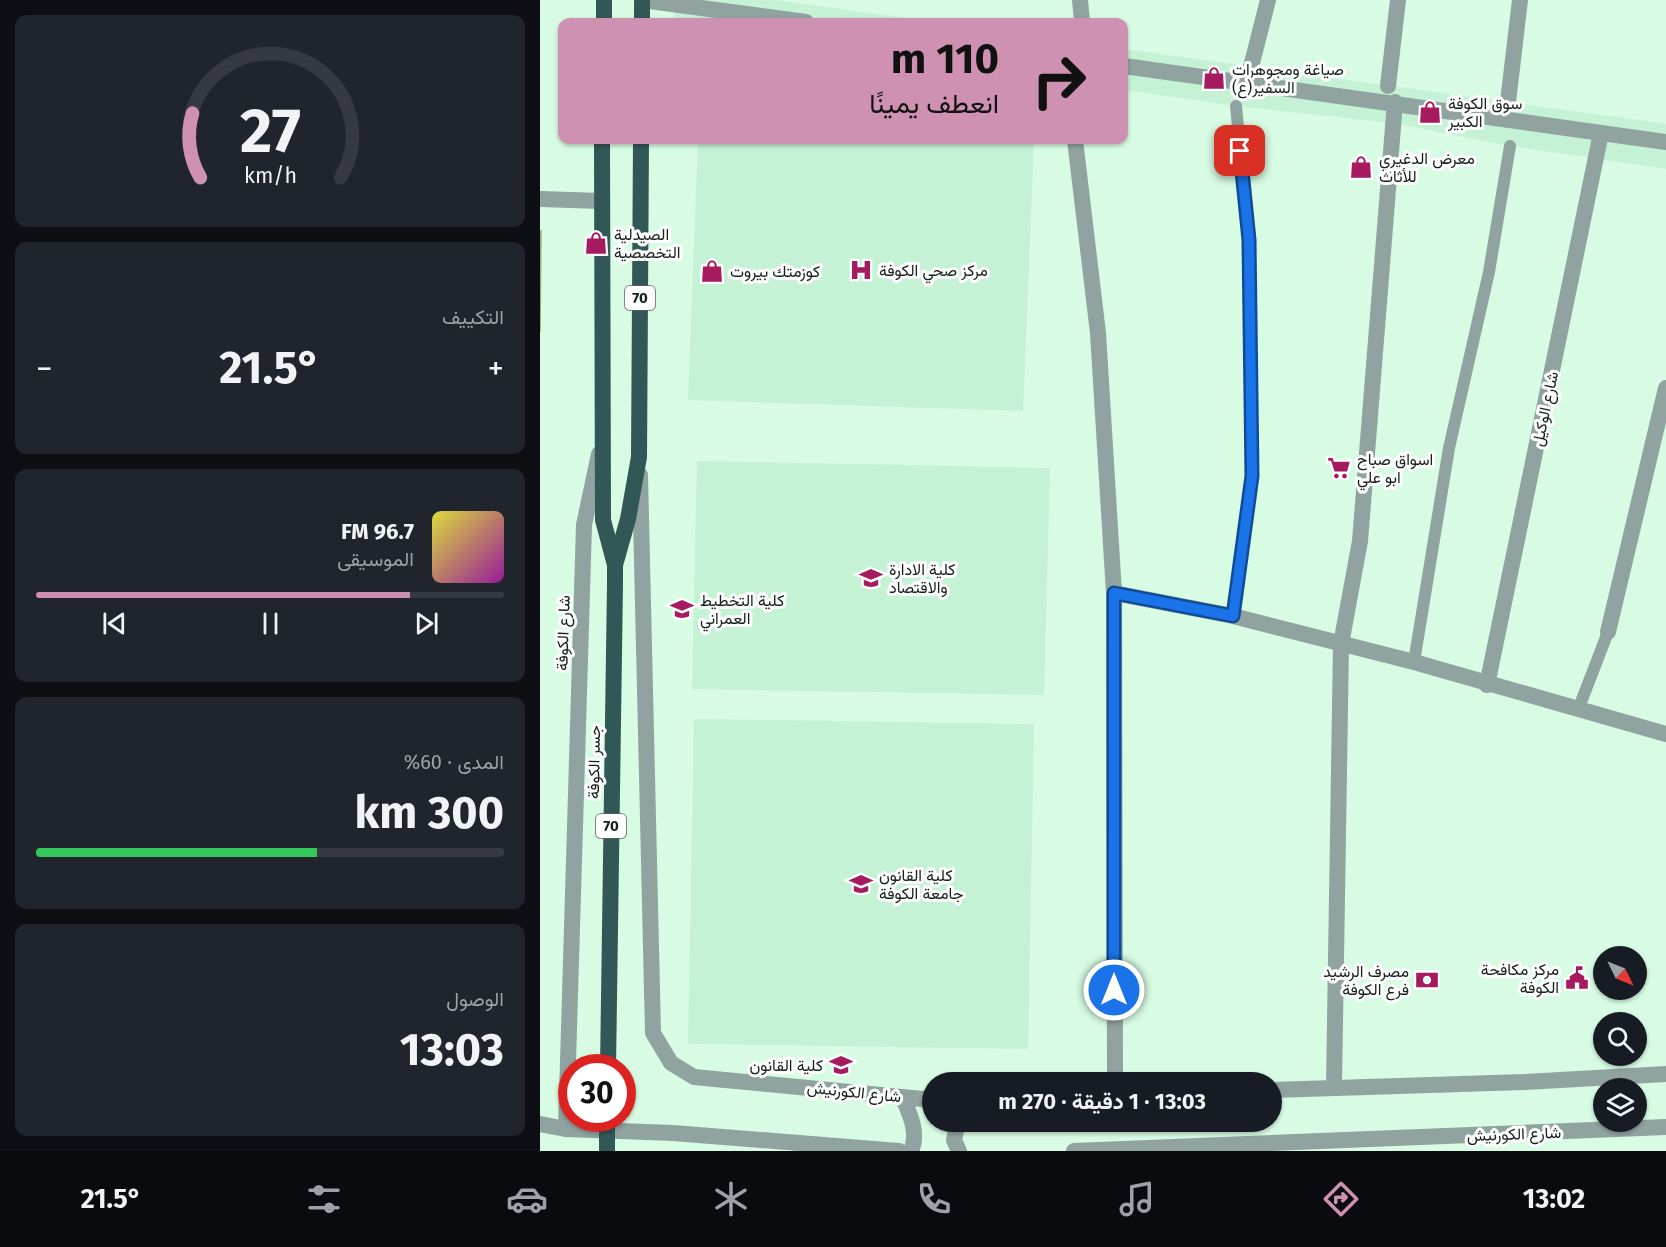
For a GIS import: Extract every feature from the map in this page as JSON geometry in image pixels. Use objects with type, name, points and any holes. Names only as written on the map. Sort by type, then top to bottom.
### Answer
[{"type":"highway","points":[[603,18],[604,0]]},
{"type":"highway","points":[[642,0],[642,18]]},
{"type":"highway","name":"شارع الكوفة","points":[[602,144],[602,441]]},
{"type":"highway","name":"70","points":[[615,566],[628,519],[639,458],[641,144]]},
{"type":"highway","name":"70","points":[[602,441],[603,520],[615,566]]},
{"type":"highway","name":"جسر الكوفة","points":[[608,1054],[615,566]]},
{"type":"highway","points":[[607,1132],[607,1151]]},
{"type":"street","points":[[642,0],[776,18]]},
{"type":"street","points":[[1080,0],[1082,18]]},
{"type":"street","points":[[1251,66],[1268,0]]},
{"type":"street","points":[[1388,86],[1398,0]]},
{"type":"street","points":[[1508,102],[1520,0]]},
{"type":"street","points":[[1128,67],[1395,102],[1666,142]]},
{"type":"street","points":[[1334,1086],[1341,644],[1359,541],[1395,102]]},
{"type":"street","name":"شارع الوكيل","points":[[1487,685],[1601,133]]},
{"type":"street","points":[[1075,144],[1098,333],[1114,593],[1114,1072]]},
{"type":"street","points":[[540,199],[601,201]]},
{"type":"street","points":[[1608,632],[1666,388]]},
{"type":"street","name":"شارع الكوفة","points":[[568,1054],[584,525],[602,441]]},
{"type":"street","name":"شارع الكورنيش","points":[[639,458],[653,1033],[671,1064],[694,1077],[922,1099]]},
{"type":"street","points":[[1114,593],[1233,616],[1414,662],[1487,685],[1666,734]]},
{"type":"street","points":[[1282,1089],[1525,1082],[1666,1074]]},
{"type":"street","points":[[903,1098],[913,1127],[914,1144],[911,1151]]},
{"type":"street","points":[[540,1124],[558,1127]]},
{"type":"street","name":"شارع الكورنيش","points":[[1074,1151],[1666,1127]]},
{"type":"street","points":[[636,1132],[899,1151]]},
{"type":"street","points":[[956,1132],[954,1140],[959,1151]]},
{"type":"lane","points":[[1233,616],[1252,476],[1249,240],[1236,106]]},
{"type":"lane","points":[[1414,662],[1449,448],[1489,272],[1510,146]]},
{"type":"lane","points":[[1578,710],[1608,632]]},
{"type":"shaded area","points":[[675,0],[775,0],[907,18],[673,18]]},
{"type":"shaded area","name":"سوق الكوفة الكبير","points":[[1128,50],[1666,124],[1666,169],[1510,146],[1393,123],[1236,106],[1128,91]]},
{"type":"shaded area","name":"مركز صحي الكوفة","points":[[698,144],[1034,144],[1023,411],[688,400]]},
{"type":"shaded area","name":"كلية الادارة والاقتصاد","points":[[697,461],[1050,468],[1044,695],[692,689]]},
{"type":"shaded area","name":"كلية القانون جامعة الكوفة","points":[[694,719],[1034,724],[1028,1049],[688,1044]]},
{"type":"building","points":[[540,231],[541,231],[540,332]]},
{"type":"place","name":"صياغة ومجوهرات السفير(ع)","points":[[1214,78]]},
{"type":"place","name":"سوق الكوفة الكبير","points":[[1430,112]]},
{"type":"place","name":"معرض الدغيري للأثاث","points":[[1361,167]]},
{"type":"place","name":"الصيدلية التخصصية","points":[[596,243]]},
{"type":"place","name":"مركز صحي الكوفة","points":[[861,270]]},
{"type":"place","name":"كوزمتك بيروت","points":[[712,271]]},
{"type":"place","name":"اسواق صباح ابو علي","points":[[1339,468]]},
{"type":"place","name":"كلية الادارة والاقتصاد","points":[[871,578]]},
{"type":"place","name":"كلية التخطيط العمراني","points":[[682,609]]},
{"type":"place","name":"كلية القانون جامعة الكوفة","points":[[861,884]]},
{"type":"place","name":"مركز مكافحة الكوفة","points":[[1577,978]]},
{"type":"place","name":"مصرف الرشيد فرع الكوفة","points":[[1427,980]]},
{"type":"place","name":"كلية القانون","points":[[841,1065]]},
{"type":"route","points":[[1114,990],[1114,593],[1233,616],[1252,476],[1249,240],[1240,151]]}]
